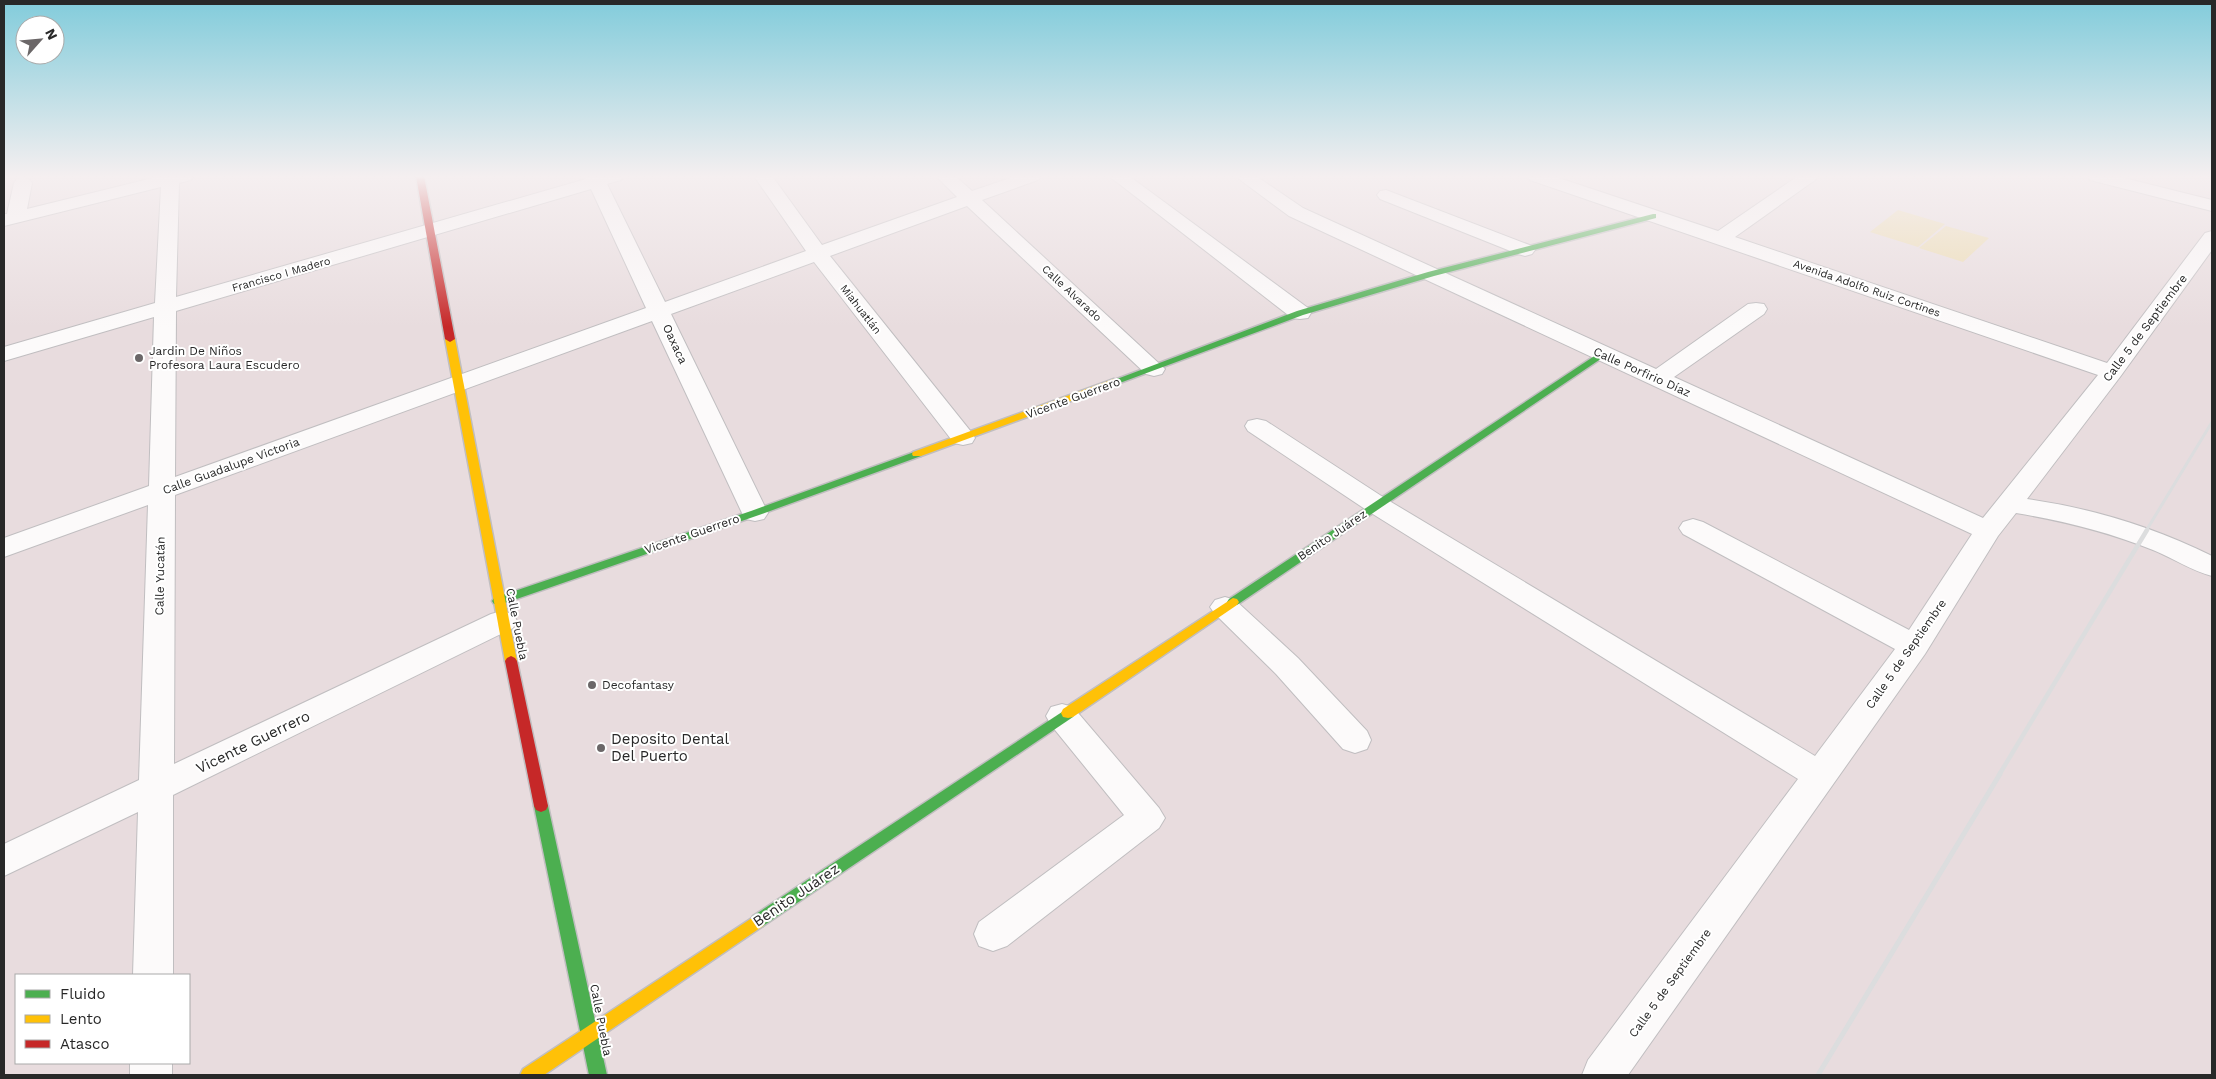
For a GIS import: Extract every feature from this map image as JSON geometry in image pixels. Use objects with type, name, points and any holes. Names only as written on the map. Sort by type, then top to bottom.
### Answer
[{"type":"street","name":"Calle Yucatán","points":[[152,974],[165,306],[171,226]]},
{"type":"street","name":"Calle Puebla","points":[[429,226],[500,611],[598,1075]]},
{"type":"street","name":"Francisco I Madero","points":[[4,354],[445,226]]},
{"type":"street","name":"Oaxaca","points":[[623,226],[659,310],[755,513]]},
{"type":"street","name":"Miahuatlán","points":[[798,226],[817,253],[964,438]]},
{"type":"street","name":"Calle Guadalupe Victoria","points":[[4,548],[890,226]]},
{"type":"street","name":"Calle Alvarado","points":[[999,226],[1154,369]]},
{"type":"street","points":[[1185,226],[1300,313]]},
{"type":"street","name":"Calle Porfirio Díaz","points":[[1327,226],[1988,531]]},
{"type":"street","points":[[1466,226],[1525,250]]},
{"type":"street","name":"Vicente Guerrero","points":[[4,861],[156,790],[500,611],[755,513],[1154,369],[1300,313],[1431,274],[1614,226]]},
{"type":"street","name":"Avenida Adolfo Ruiz Cortines","points":[[1685,226],[2112,372]]},
{"type":"street","points":[[1721,238],[1738,226]]},
{"type":"street","name":"Calle 5 de Septiembre","points":[[1603,1075],[1914,646],[1988,531],[2112,372],[2212,237]]},
{"type":"street","points":[[1658,378],[1756,309]]},
{"type":"street","name":"Benito Juárez","points":[[530,1075],[1602,354]]},
{"type":"street","points":[[1257,426],[1377,505],[1820,776]]},
{"type":"street","points":[[2009,504],[2082,517],[2142,536],[2192,556],[2212,567]]},
{"type":"street","points":[[1693,528],[1914,646]]},
{"type":"street","points":[[1225,607],[1287,666],[1355,740]]},
{"type":"street","points":[[993,934],[1147,818],[1062,716]]},
{"type":"shaded area","points":[[1877,226],[1942,226],[1918,247],[1870,232]]},
{"type":"shaded area","points":[[1946,226],[1989,238],[1963,262],[1919,248]]},
{"type":"railway","points":[[2146,531],[2212,422]]},
{"type":"railway","points":[[1999,775],[2147,530]]},
{"type":"railway","points":[[1818,1075],[2000,774]]},
{"type":"traffic: fast","points":[[1114,382],[1300,313],[1431,274],[1613,226]]},
{"type":"traffic: fast","points":[[1233,602],[1602,354]]},
{"type":"traffic: fast","points":[[498,601],[755,513],[917,454]]},
{"type":"traffic: fast","points":[[758,921],[1068,713]]},
{"type":"traffic: fast","points":[[541,806],[598,1075]]},
{"type":"traffic: slow","points":[[450,339],[511,661]]},
{"type":"traffic: slow","points":[[917,454],[1114,382]]},
{"type":"traffic: slow","points":[[1068,713],[1233,602]]},
{"type":"traffic: slow","points":[[529,1075],[758,921]]},
{"type":"traffic: jam","points":[[429,226],[450,339]]},
{"type":"traffic: jam","points":[[511,661],[541,806]]},
{"type":"place","name":"Jardin De Niños Profesora Laura Escudero","points":[[139,358]]},
{"type":"place","name":"Decofantasy","points":[[592,685]]},
{"type":"place","name":"Deposito Dental Del Puerto","points":[[601,748]]}]
